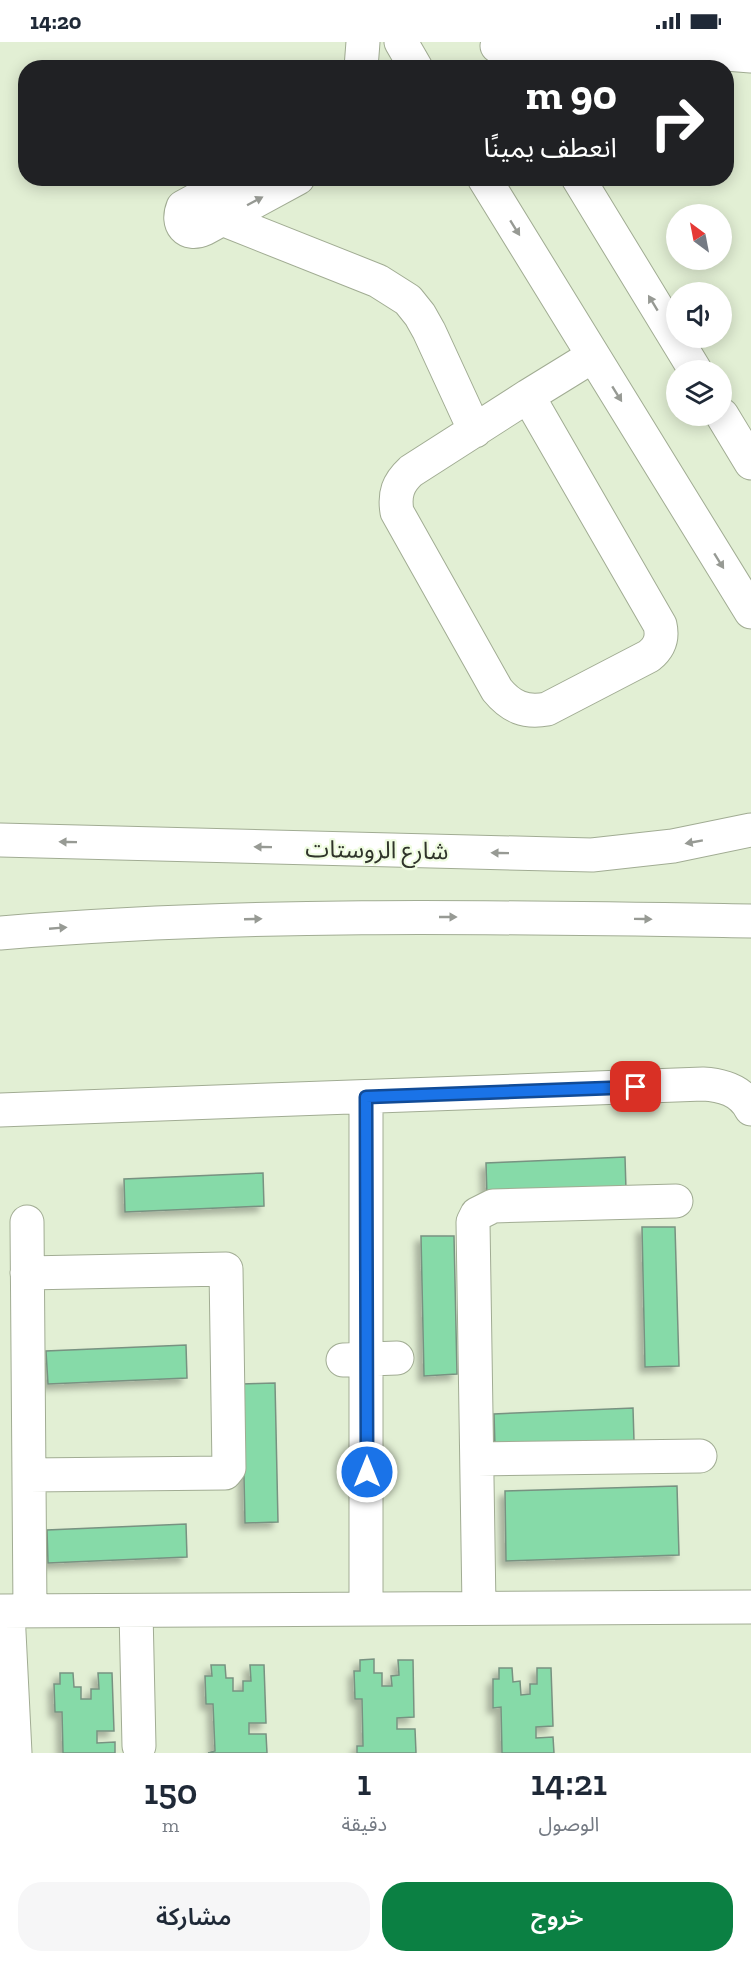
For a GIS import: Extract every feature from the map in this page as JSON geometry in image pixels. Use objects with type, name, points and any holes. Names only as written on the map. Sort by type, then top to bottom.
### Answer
[{"type":"street","points":[[362,60],[363,42]]},
{"type":"street","points":[[401,42],[411,60]]},
{"type":"street","points":[[500,52],[614,45],[751,56]]},
{"type":"street","points":[[221,186],[183,207],[179,216],[181,225],[187,231],[195,233],[283,186]]},
{"type":"street","points":[[489,186],[751,612]]},
{"type":"street","points":[[583,186],[689,360]]},
{"type":"street","points":[[222,219],[378,281],[408,300],[420,315],[429,332],[475,430]]},
{"type":"street","points":[[528,396],[660,625],[662,633],[656,650],[649,656],[547,709],[537,711],[517,707],[506,700],[498,690],[397,512],[396,494],[404,477],[528,396],[594,356]]},
{"type":"street","points":[[729,426],[751,463]]},
{"type":"street","name":"شارع الروستات","points":[[0,840],[592,855],[673,846],[751,830]]},
{"type":"street","points":[[0,933],[105,924],[313,918],[751,921]]},
{"type":"street","points":[[0,1110],[703,1084],[720,1085],[736,1092],[751,1109]]},
{"type":"street","points":[[366,1097],[369,1359],[366,1608]]},
{"type":"street","points":[[479,1607],[473,1222],[477,1214],[493,1206],[676,1201]]},
{"type":"street","points":[[15,1753],[13,1611],[28,1475],[27,1222]]},
{"type":"street","points":[[27,1272],[226,1269],[230,1468],[225,1473],[28,1475]]},
{"type":"street","points":[[477,1459],[700,1456]]},
{"type":"street","points":[[13,1611],[751,1607]]},
{"type":"street","points":[[136,1611],[139,1746]]},
{"type":"building","points":[[625,1157],[626,1190],[487,1196],[486,1163]]},
{"type":"building","points":[[263,1173],[264,1206],[125,1212],[124,1179]]},
{"type":"building","points":[[642,1227],[675,1227],[679,1366],[645,1367]]},
{"type":"building","points":[[421,1236],[454,1236],[457,1374],[424,1376]]},
{"type":"building","points":[[186,1345],[187,1378],[48,1384],[46,1351]]},
{"type":"building","points":[[275,1383],[278,1522],[245,1523],[242,1384]]},
{"type":"building","points":[[633,1408],[634,1441],[495,1447],[494,1414]]},
{"type":"building","points":[[677,1486],[679,1555],[506,1561],[505,1491]]},
{"type":"building","points":[[186,1524],[187,1557],[48,1563],[47,1530]]},
{"type":"building","points":[[374,1659],[374,1673],[382,1673],[382,1686],[392,1686],[391,1676],[399,1675],[398,1660],[413,1660],[414,1717],[397,1718],[397,1729],[415,1729],[416,1753],[357,1753],[357,1746],[363,1746],[362,1699],[355,1699],[354,1671],[360,1671],[360,1660]]},
{"type":"building","points":[[211,1665],[225,1665],[226,1678],[233,1678],[233,1691],[243,1691],[243,1681],[251,1681],[250,1665],[264,1665],[266,1723],[249,1723],[249,1734],[266,1734],[267,1753],[208,1753],[215,1751],[213,1704],[206,1704],[205,1676],[212,1676]]},
{"type":"building","points":[[499,1668],[512,1668],[513,1682],[520,1681],[521,1695],[530,1694],[530,1684],[537,1684],[537,1668],[551,1668],[553,1726],[536,1727],[536,1738],[553,1737],[554,1753],[502,1753],[501,1707],[493,1708],[493,1679],[499,1679]]},
{"type":"building","points":[[60,1673],[73,1673],[74,1687],[81,1687],[81,1699],[91,1699],[91,1689],[99,1689],[98,1673],[112,1673],[114,1731],[97,1731],[97,1743],[115,1742],[115,1753],[63,1753],[62,1712],[55,1712],[54,1684],[60,1684]]},
{"type":"route","points":[[367,1472],[366,1097],[636,1087]]}]
